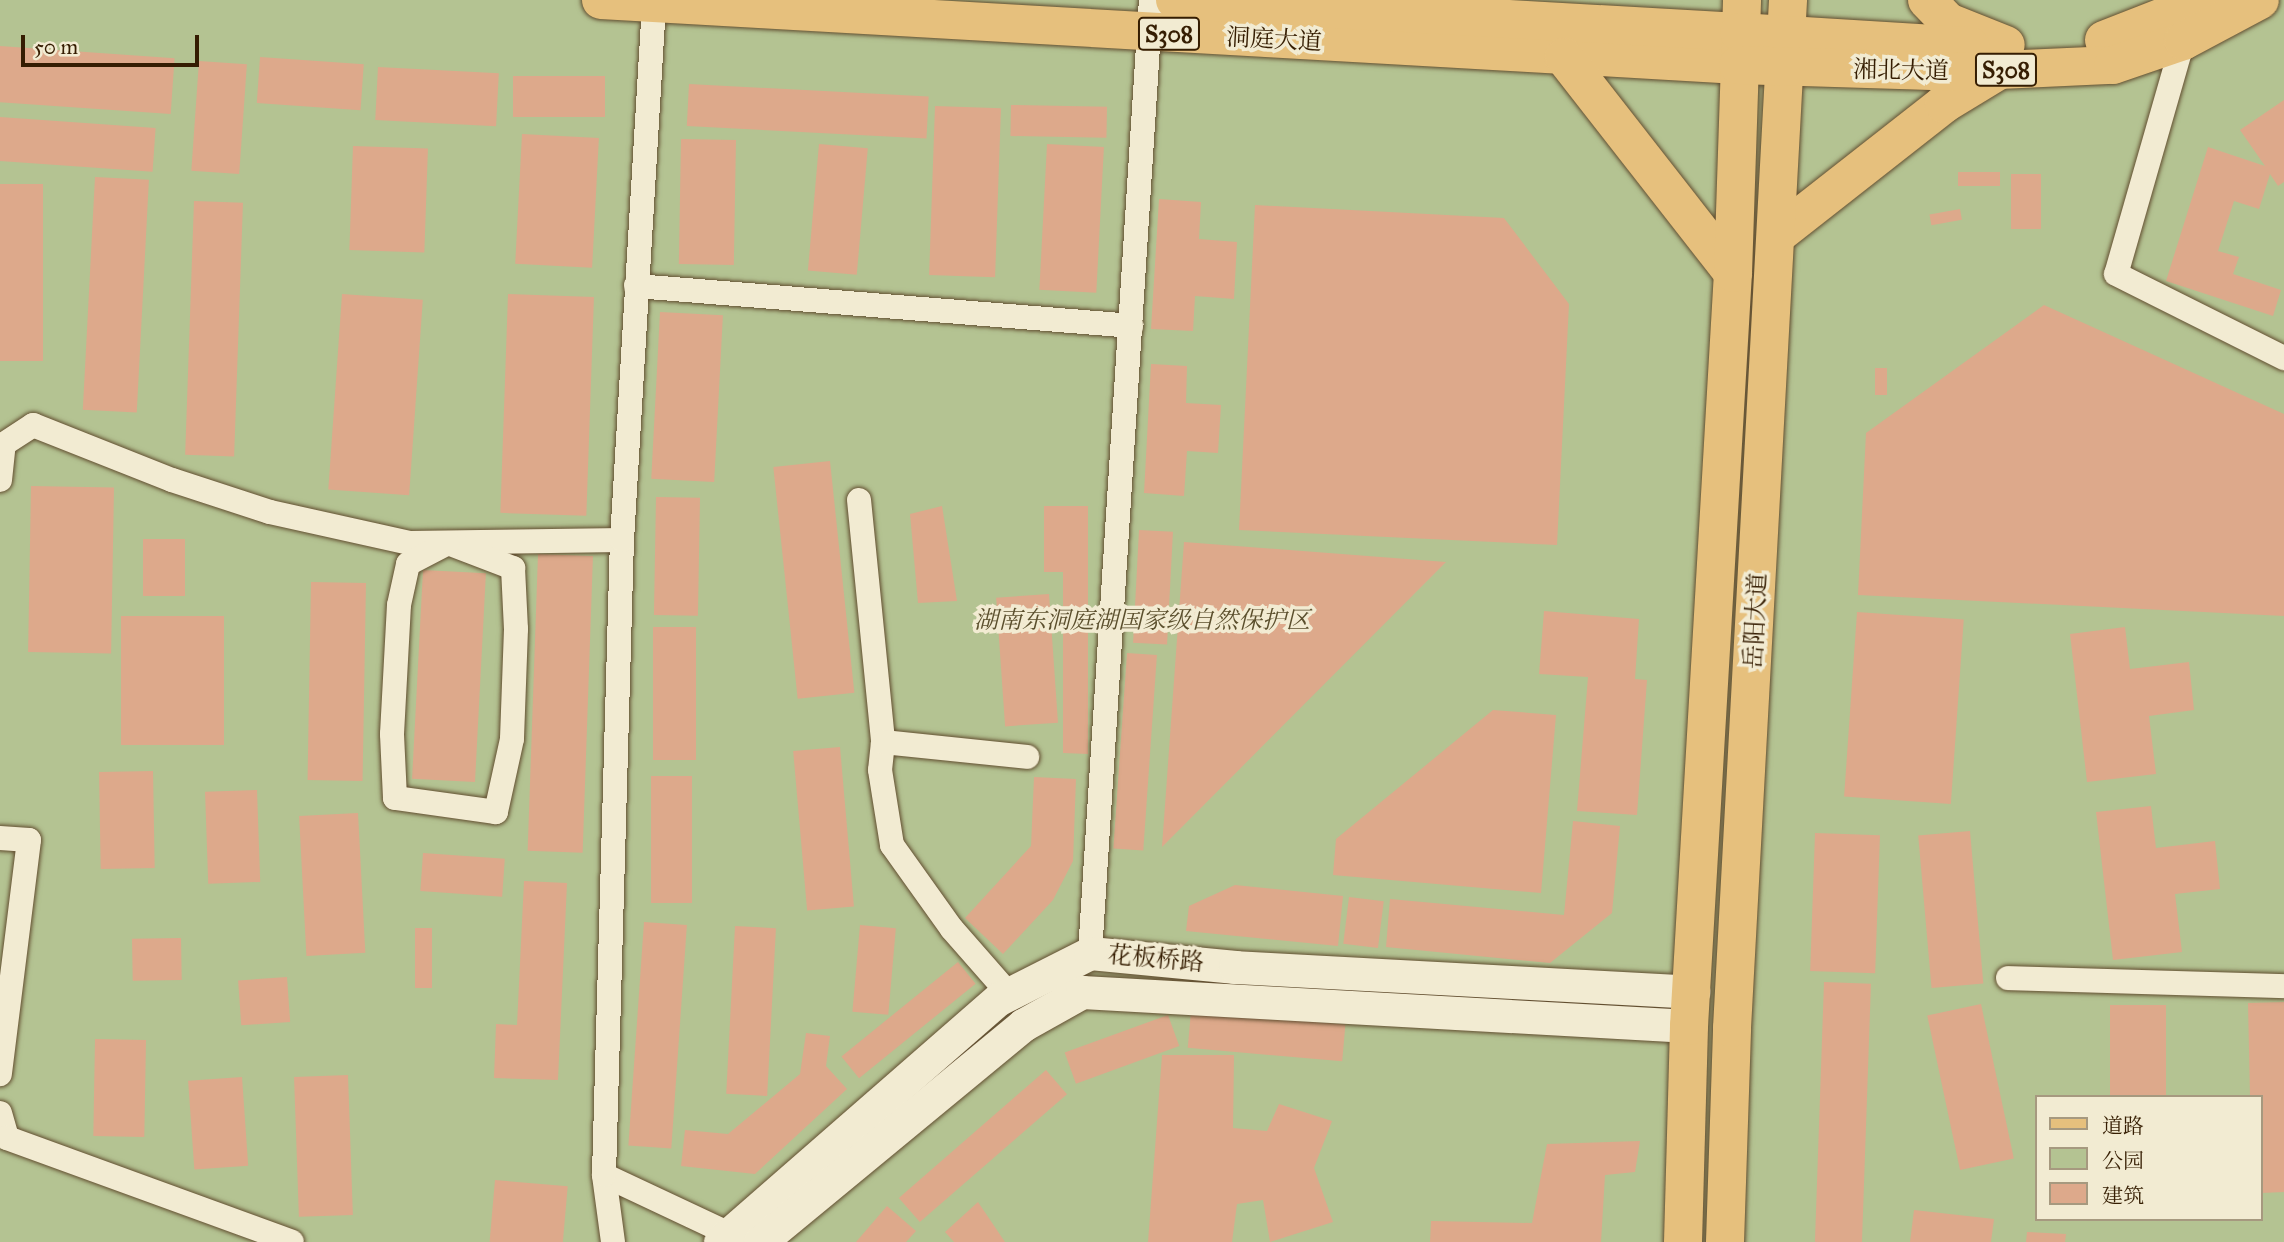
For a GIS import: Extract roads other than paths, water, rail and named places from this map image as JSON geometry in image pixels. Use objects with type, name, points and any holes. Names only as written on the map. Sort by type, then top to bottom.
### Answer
[{"type":"main road","name":"洞庭大道","points":[[601,0],[654,4],[1739,32]]},
{"type":"main road","name":"洞庭大道","points":[[1175,0],[1567,26]]},
{"type":"main road","points":[[1777,235],[2003,58],[1948,22],[1927,0]]},
{"type":"main road","name":"湘北大道","points":[[2003,58],[2108,40],[2206,0]]},
{"type":"main road","name":"湘北大道","points":[[1739,32],[1956,47],[2003,58],[2113,65],[2183,41],[2260,0]]},
{"type":"main road","points":[[1567,26],[1733,273]]},
{"type":"main road","name":"岳阳大道","points":[[1683,1242],[1691,1009],[1733,273],[1739,32]]},
{"type":"main road","name":"岳阳大道","points":[[1725,1242],[1732,1028],[1786,35]]},
{"type":"street","points":[[613,1242],[604,1175],[622,540],[654,4]]},
{"type":"street","points":[[1090,953],[1150,16]]},
{"type":"street","points":[[2183,41],[2116,274],[2284,358]]},
{"type":"street","points":[[636,286],[1131,326]]},
{"type":"street","points":[[0,480],[4,444],[33,425],[172,480],[270,512],[410,543],[622,540]]},
{"type":"street","points":[[859,500],[883,742],[880,770],[892,845],[952,929],[1009,994]]},
{"type":"street","points":[[448,543],[513,568],[516,629],[512,739],[496,812],[395,798],[392,734],[399,605],[408,564],[448,543]]},
{"type":"street","points":[[883,742],[1027,757]]},
{"type":"street","points":[[0,838],[29,840],[0,1074]]},
{"type":"street","name":"花板桥路","points":[[724,1238],[1009,994],[1090,953],[1691,1009]]},
{"type":"street","points":[[2008,978],[2284,986]]},
{"type":"street","name":"花板桥路","points":[[760,1242],[1023,1025],[1082,992],[1691,1009]]},
{"type":"street","points":[[0,1113],[7,1138],[292,1242]]},
{"type":"street","points":[[604,1175],[724,1238]]},
{"type":"park label","name":"湖南东洞庭湖国家级自然保护区","points":[[1142,621]]}]
